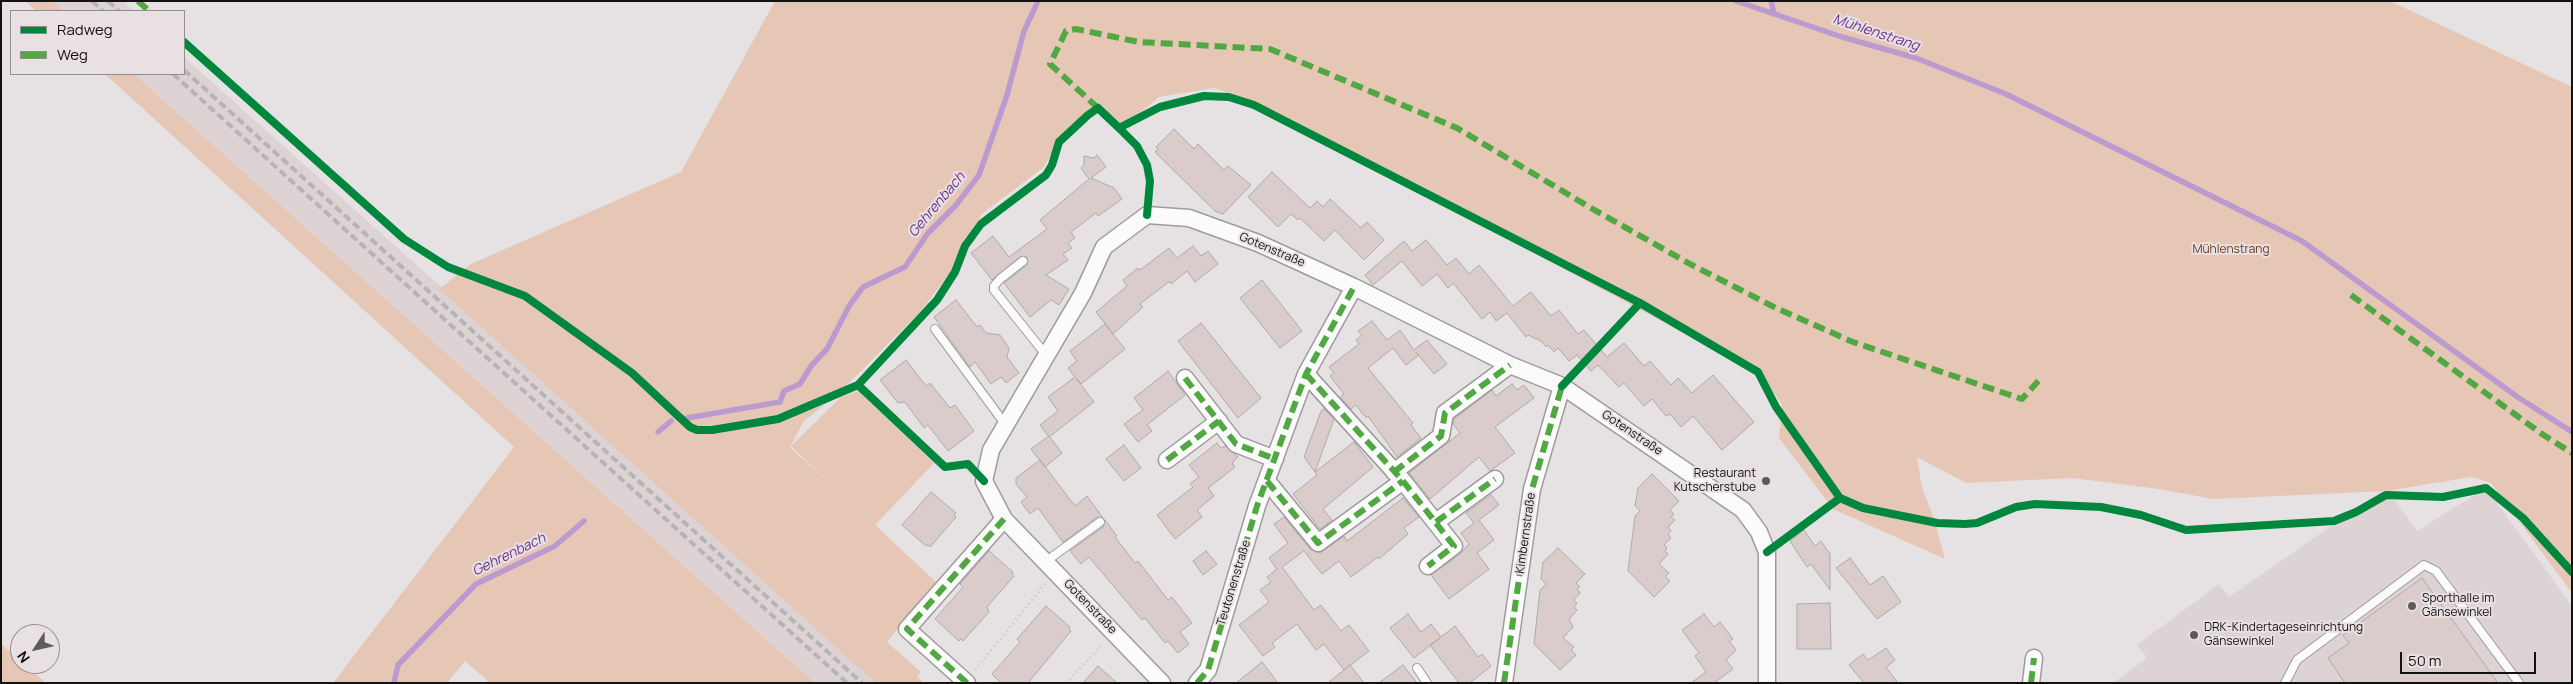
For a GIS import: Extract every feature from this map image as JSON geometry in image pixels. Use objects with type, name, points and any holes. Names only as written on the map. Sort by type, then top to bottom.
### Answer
[{"type":"street","name":"Gotenstraße","points":[[1162,683],[1004,519],[984,481],[990,450],[1083,293],[1104,248],[1148,215],[1189,218],[1258,243],[1354,287],[1510,365],[1562,386],[1743,510],[1759,532],[1767,552],[1767,683]]},
{"type":"street","name":"Teutonenstraße","points":[[1197,683],[1208,670],[1257,506],[1306,374],[1354,287]]},
{"type":"street","points":[[1267,481],[1318,543],[1399,476],[1441,436],[1445,413],[1510,365]]},
{"type":"street","points":[[1306,374],[1399,476],[1454,546],[1428,566]]},
{"type":"street","points":[[1185,378],[1236,444],[1275,458]]},
{"type":"street","name":"Kimbernstraße","points":[[1504,683],[1532,489],[1562,386]]},
{"type":"street","points":[[1167,460],[1219,421]]},
{"type":"street","points":[[1436,522],[1495,480]]},
{"type":"street","points":[[966,682],[907,629],[1004,519]]},
{"type":"street","points":[[2031,683],[2034,658]]},
{"type":"lane","points":[[1023,261],[1000,279],[994,286],[994,290],[1046,355]]},
{"type":"lane","points":[[935,329],[1005,424]]},
{"type":"lane","points":[[1050,567],[1100,522]]},
{"type":"lane","points":[[2286,683],[2297,660],[2424,565],[2436,571],[2519,683]]},
{"type":"lane","points":[[1417,668],[1427,683]]},
{"type":"path","points":[[966,682],[1050,567]]},
{"type":"path","points":[[1066,683],[1114,632]]},
{"type":"shaded area","points":[[53,1],[123,1],[133,10],[63,10]]},
{"type":"shaded area","points":[[185,58],[883,683],[815,683],[135,75],[185,75]]},
{"type":"shaded area","points":[[2386,488],[2417,531],[2486,488],[2572,606],[2572,683],[2113,683],[2147,658],[2137,645],[2219,584],[2229,597]]},
{"type":"green space","points":[[25,1],[53,1],[63,10],[35,10]]},
{"type":"green space","name":"Mühlenstrang","points":[[775,1],[2390,1],[2572,87],[2572,593],[2491,483],[2472,477],[2386,491],[2213,499],[2159,489],[2072,478],[1966,483],[1917,457],[1922,488],[1933,516],[1945,559],[1833,509],[1779,438],[1782,405],[1762,375],[1245,98],[1214,88],[1159,97],[1118,131],[1094,104],[1056,146],[1044,167],[983,213],[964,240],[952,270],[921,311],[839,393],[804,421],[790,447],[836,489],[791,446],[841,397],[858,391],[934,463],[875,525],[937,583],[887,642],[921,672],[917,677],[924,683],[876,683],[439,289],[471,264],[681,172]]},
{"type":"green space","points":[[106,75],[135,75],[815,683],[490,683],[465,661],[447,683],[333,683],[514,447]]},
{"type":"green space","points":[[1,644],[10,652],[10,674],[36,674],[46,683],[1,683]]},
{"type":"building","points":[[1174,129],[1194,149],[1198,144],[1224,170],[1228,166],[1251,185],[1223,214],[1215,211],[1155,152],[1158,149],[1156,147]]},
{"type":"building","points":[[1097,155],[1106,167],[1091,178],[1114,188],[1122,199],[1098,216],[1096,213],[1071,232],[1075,238],[1068,243],[1072,248],[1063,254],[1068,260],[1046,275],[1069,289],[1059,305],[1051,300],[1030,317],[1004,283],[1027,265],[1027,257],[1020,257],[992,280],[971,253],[993,236],[1009,257],[1047,229],[1040,220],[1089,179],[1081,168],[1084,165],[1084,156],[1094,158]]},
{"type":"building","points":[[1272,172],[1310,208],[1317,201],[1323,207],[1330,199],[1361,228],[1367,222],[1384,240],[1364,260],[1335,230],[1324,241],[1300,218],[1298,220],[1291,214],[1278,227],[1248,197]]},
{"type":"building","points":[[1426,240],[1447,265],[1456,258],[1469,274],[1479,265],[1513,306],[1531,292],[1551,316],[1559,310],[1578,334],[1584,330],[1607,357],[1624,343],[1644,366],[1650,361],[1671,385],[1678,378],[1692,393],[1713,375],[1754,422],[1722,450],[1693,416],[1681,427],[1670,414],[1666,416],[1652,399],[1644,406],[1624,383],[1619,387],[1598,365],[1591,371],[1577,355],[1569,361],[1558,348],[1554,352],[1541,341],[1528,335],[1526,337],[1507,313],[1496,321],[1490,312],[1482,319],[1453,283],[1448,288],[1437,274],[1422,286],[1402,261],[1373,285],[1365,275],[1404,241],[1412,251]]},
{"type":"building","points":[[1193,246],[1201,256],[1208,251],[1218,264],[1195,282],[1187,271],[1171,284],[1170,281],[1140,304],[1143,307],[1113,334],[1096,312],[1127,286],[1123,280],[1169,248],[1177,258]]},
{"type":"building","points":[[1262,280],[1302,331],[1280,348],[1240,298]]},
{"type":"building","points":[[956,300],[977,327],[980,325],[986,333],[1000,335],[1009,348],[1007,357],[1019,373],[1006,383],[1001,377],[991,384],[975,362],[970,367],[934,317]]},
{"type":"building","points":[[1372,321],[1387,340],[1400,330],[1414,350],[1427,340],[1447,364],[1434,374],[1419,355],[1406,365],[1393,348],[1368,368],[1413,423],[1411,425],[1421,438],[1397,457],[1368,416],[1366,418],[1356,405],[1351,409],[1340,397],[1344,394],[1330,376],[1334,373],[1329,367],[1359,344],[1356,340],[1362,335],[1358,331]]},
{"type":"building","points":[[1201,323],[1261,398],[1238,418],[1178,341]]},
{"type":"building","points":[[1105,324],[1125,349],[1081,384],[1076,378],[1094,402],[1049,437],[1040,425],[1058,411],[1048,397],[1075,377],[1068,368],[1077,361],[1070,351]]},
{"type":"building","points":[[906,360],[926,386],[930,383],[950,408],[955,405],[974,431],[948,451],[928,425],[924,428],[905,402],[898,403],[880,380]]},
{"type":"building","points":[[1168,371],[1185,395],[1147,425],[1152,431],[1138,442],[1124,424],[1143,410],[1134,398]]},
{"type":"building","points":[[1512,384],[1517,390],[1524,385],[1534,398],[1495,427],[1515,453],[1490,471],[1479,457],[1430,499],[1409,473],[1460,433],[1453,424],[1454,419],[1492,390],[1496,396]]},
{"type":"building","points":[[1324,409],[1334,419],[1315,472],[1304,457],[1321,411]]},
{"type":"building","points":[[1049,436],[1062,453],[1045,467],[1031,449]]},
{"type":"building","points":[[1354,442],[1373,467],[1323,509],[1332,520],[1320,529],[1293,494],[1317,475],[1315,472]]},
{"type":"building","points":[[1217,443],[1221,448],[1225,446],[1238,457],[1232,463],[1235,467],[1208,488],[1214,496],[1197,510],[1202,517],[1175,539],[1157,515],[1193,487],[1190,484],[1199,477],[1189,465]]},
{"type":"building","points":[[1124,445],[1141,468],[1124,481],[1106,459]]},
{"type":"building","points":[[1040,460],[1075,506],[1087,496],[1103,518],[1097,517],[1063,542],[1038,508],[1030,514],[1021,502],[1027,497],[1016,484],[1016,478]]},
{"type":"building","points":[[1652,474],[1679,501],[1670,510],[1674,514],[1671,517],[1675,520],[1668,527],[1671,531],[1668,534],[1671,538],[1664,545],[1667,548],[1665,551],[1668,554],[1659,564],[1669,573],[1665,576],[1670,581],[1654,597],[1628,571],[1635,516],[1640,511],[1635,506],[1638,488]]},
{"type":"building","points":[[931,492],[956,513],[954,515],[956,517],[930,547],[926,546],[902,525]]},
{"type":"building","points":[[1491,495],[1499,505],[1479,520],[1494,540],[1477,553],[1489,569],[1449,599],[1431,575],[1460,554],[1469,544],[1461,533],[1474,523],[1466,513]]},
{"type":"building","points":[[1403,498],[1419,517],[1404,528],[1408,534],[1379,559],[1378,557],[1351,577],[1339,561],[1322,574],[1304,551],[1282,567],[1314,610],[1321,605],[1341,631],[1349,625],[1369,651],[1344,670],[1324,644],[1316,650],[1297,624],[1272,643],[1275,647],[1263,656],[1239,625],[1269,602],[1260,590],[1271,582],[1267,577],[1277,569],[1269,558],[1288,543],[1274,524],[1284,517],[1310,549],[1320,553],[1344,536],[1347,541]]},
{"type":"building","points":[[1105,520],[1117,536],[1115,537],[1135,563],[1138,561],[1168,600],[1172,597],[1192,623],[1180,632],[1189,644],[1178,653],[1168,641],[1165,643],[1145,618],[1142,620],[1089,557],[1081,564],[1070,551],[1103,527]]},
{"type":"building","points":[[1804,530],[1815,546],[1821,541],[1830,554],[1830,590],[1811,564],[1807,567],[1790,541]]},
{"type":"building","points":[[1558,548],[1585,574],[1576,583],[1580,587],[1577,589],[1580,593],[1574,600],[1577,603],[1574,607],[1577,610],[1569,619],[1573,627],[1563,638],[1574,647],[1571,650],[1576,655],[1560,670],[1534,644],[1540,590],[1546,584],[1541,579],[1543,562]]},
{"type":"building","points":[[989,551],[1013,572],[1014,576],[987,607],[989,612],[963,641],[961,639],[959,641],[935,619],[963,587],[960,584]]},
{"type":"building","points":[[1206,551],[1217,564],[1203,575],[1193,561]]},
{"type":"building","points":[[1850,558],[1870,585],[1883,576],[1901,602],[1877,619],[1836,568]]},
{"type":"building","name":"Sporthalle im Gänsewinkel","points":[[2422,578],[2498,683],[2345,683],[2328,658],[2349,643],[2343,635]]},
{"type":"building","points":[[1830,603],[1831,649],[1797,649],[1797,604]]},
{"type":"building","points":[[1046,606],[1070,627],[1071,631],[1028,683],[1001,683],[992,674],[1020,642],[1017,639]]},
{"type":"building","points":[[1408,614],[1421,632],[1431,624],[1441,637],[1455,626],[1478,657],[1482,654],[1491,666],[1470,683],[1459,683],[1430,645],[1414,658],[1390,628]]},
{"type":"building","points":[[1704,614],[1714,627],[1720,622],[1733,639],[1729,641],[1736,650],[1726,660],[1733,669],[1714,683],[1691,683],[1706,672],[1695,656],[1699,653],[1682,630]]},
{"type":"building","points":[[1886,648],[1895,660],[1886,667],[1898,683],[1864,683],[1849,665],[1863,654],[1868,660]]},
{"type":"building","points":[[1262,662],[1278,683],[1236,683]]},
{"type":"building","points":[[1350,665],[1364,683],[1328,683]]},
{"type":"building","points":[[1403,665],[1417,683],[1379,683]]},
{"type":"building","points":[[1098,666],[1117,683],[1083,683]]},
{"type":"waterway","name":"Gehrenbach","points":[[687,418],[780,402],[784,391],[800,384],[811,366],[827,349],[849,306],[863,287],[905,267],[928,233],[956,205],[979,175],[1007,95],[1024,31],[1038,1]]},
{"type":"waterway","name":"Mühlenstrang","points":[[1736,1],[1842,37],[1916,58],[2006,94],[2302,241],[2519,398],[2572,432]]},
{"type":"waterway","points":[[1771,1],[1774,14]]},
{"type":"waterway","name":"Gehrenbach","points":[[658,432],[671,421]]},
{"type":"waterway","name":"Gehrenbach","points":[[394,683],[398,665],[476,584],[555,546],[584,521]]},
{"type":"railway","points":[[92,1],[102,10]]},
{"type":"railway","points":[[108,1],[118,10]]},
{"type":"railway","points":[[185,71],[862,683]]},
{"type":"railway","points":[[174,75],[847,683]]},
{"type":"marked path","points":[[138,1],[148,10]]},
{"type":"marked path","points":[[1098,108],[1050,64],[1066,31],[1076,29],[1139,42],[1270,49],[1457,128],[1591,208],[1690,264],[1776,308],[1853,342],[2022,399],[2040,379]]},
{"type":"marked path","points":[[1197,683],[1208,670],[1257,506],[1306,374],[1354,287]]},
{"type":"marked path","points":[[2351,295],[2542,434],[2572,453]]},
{"type":"marked path","points":[[1394,472],[1441,436],[1445,413],[1510,365]]},
{"type":"marked path","points":[[1306,374],[1403,481],[1454,546],[1428,566]]},
{"type":"marked path","points":[[1185,378],[1236,444],[1275,459]]},
{"type":"marked path","points":[[1504,683],[1532,489],[1562,386],[1565,383]]},
{"type":"marked path","points":[[1167,460],[1219,421]]},
{"type":"marked path","points":[[1436,522],[1495,479]]},
{"type":"marked path","points":[[1267,481],[1318,543],[1403,481]]},
{"type":"marked path","points":[[967,683],[907,629],[1004,519]]},
{"type":"marked path","points":[[2031,683],[2034,658]]},
{"type":"cycle path","points":[[185,43],[404,239],[448,267],[525,296],[632,373],[690,427],[697,430],[712,430],[778,419],[858,385]]},
{"type":"cycle path","points":[[984,481],[968,464],[945,467],[858,385],[937,300],[955,272],[965,246],[981,224],[1046,175],[1052,165],[1059,142],[1088,115],[1098,108],[1119,128],[1160,107],[1204,96],[1229,97],[1254,105],[1640,303],[1758,372],[1776,407],[1840,498],[1863,508],[1937,523],[1965,524],[1977,523],[2016,507],[2035,504],[2101,507],[2141,515],[2186,530],[2334,521],[2356,512],[2386,495],[2443,497],[2486,488],[2523,518],[2572,572]]},
{"type":"cycle path","points":[[1119,128],[1137,146],[1147,165],[1150,181],[1147,215]]},
{"type":"cycle path","points":[[1562,386],[1640,303]]},
{"type":"cycle path","points":[[1767,552],[1840,498]]},
{"type":"place","name":"Restaurant Kutscherstube","points":[[1766,481]]},
{"type":"place","name":"Sporthalle im Gänsewinkel","points":[[2412,606]]},
{"type":"place","name":"DRK-Kindertageseinrichtung Gänsewinkel","points":[[2194,635]]}]
